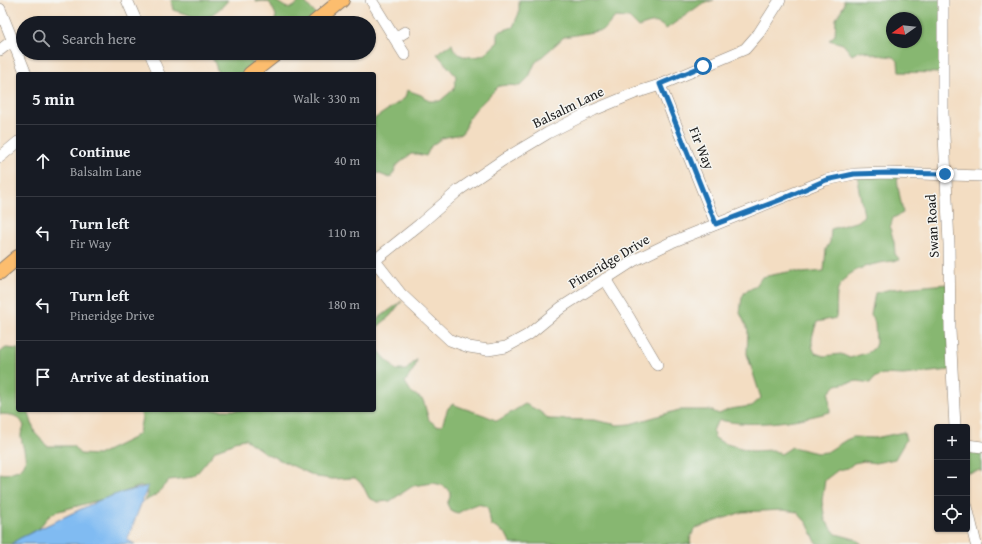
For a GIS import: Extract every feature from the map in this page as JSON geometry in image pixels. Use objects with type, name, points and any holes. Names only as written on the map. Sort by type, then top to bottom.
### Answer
[{"type":"main road","points":[[323,16],[342,0]]},
{"type":"main road","points":[[253,72],[268,60]]},
{"type":"main road","points":[[0,272],[16,259]]},
{"type":"street","points":[[127,0],[134,16]]},
{"type":"street","points":[[371,0],[405,55]]},
{"type":"street","name":"Balsalm Lane","points":[[376,259],[459,190],[503,160],[548,133],[594,110],[745,49],[759,33],[780,0]]},
{"type":"street","name":"Swan Road","points":[[944,0],[943,113],[949,244],[950,330],[955,424]]},
{"type":"street","points":[[0,9],[16,48]]},
{"type":"street","points":[[395,38],[406,32]]},
{"type":"street","points":[[0,50],[13,40]]},
{"type":"street","points":[[21,60],[25,72]]},
{"type":"street","points":[[153,60],[158,72]]},
{"type":"street","name":"Fir Way","points":[[660,84],[716,224]]},
{"type":"street","points":[[0,156],[16,144]]},
{"type":"street","name":"Pineridge Drive","points":[[376,263],[400,293],[450,340],[469,347],[488,350],[506,347],[528,335],[562,308],[635,260],[672,242],[780,200],[826,180],[854,174],[889,173],[982,176]]},
{"type":"street","points":[[605,279],[657,365]]},
{"type":"street","points":[[970,445],[982,447]]},
{"type":"street","points":[[970,519],[976,544]]},
{"type":"green space","points":[[171,0],[228,0],[210,16],[191,16],[173,10]]},
{"type":"green space","points":[[255,0],[272,0],[289,8],[296,5],[300,0],[303,0],[317,16],[276,16],[270,3],[264,1],[256,2]]},
{"type":"green space","points":[[519,0],[714,0],[703,3],[666,29],[656,23],[650,23],[638,27],[629,18],[615,17],[604,30],[564,37],[535,63],[529,77],[520,86],[499,86],[475,110],[461,134],[442,138],[431,146],[426,156],[411,154],[396,166],[390,178],[376,173],[376,118],[405,98],[407,90],[421,95],[429,101],[440,101],[454,89],[456,76],[437,54],[452,44],[455,51],[461,55],[472,57],[484,55],[498,42],[498,32],[513,27],[519,13]]},
{"type":"green space","points":[[844,0],[942,0],[940,73],[899,72],[898,61],[894,57],[862,51],[852,55],[843,44],[829,40],[835,35],[836,19],[844,5]]},
{"type":"green space","points":[[213,60],[250,60],[256,67],[252,72],[218,72]]},
{"type":"green space","points":[[897,174],[903,213],[893,218],[890,228],[894,242],[895,254],[900,260],[872,265],[854,271],[847,277],[841,284],[837,293],[836,318],[817,322],[812,338],[813,349],[815,353],[824,356],[841,354],[850,358],[869,352],[874,348],[876,343],[875,323],[871,315],[875,293],[891,289],[947,284],[950,370],[903,375],[883,374],[874,378],[870,383],[858,381],[836,385],[829,393],[830,412],[790,421],[746,423],[720,420],[716,424],[713,431],[714,437],[723,443],[752,451],[773,450],[781,454],[792,447],[817,453],[827,452],[853,437],[875,438],[904,432],[906,440],[895,459],[875,463],[864,461],[854,463],[848,468],[838,470],[825,480],[822,501],[825,520],[836,534],[855,539],[862,544],[817,544],[807,523],[797,512],[783,510],[742,512],[694,529],[690,540],[691,544],[511,544],[506,534],[491,525],[488,508],[476,505],[458,513],[451,511],[447,504],[450,497],[450,491],[442,485],[433,483],[413,486],[390,501],[378,502],[369,498],[362,484],[355,478],[332,479],[317,477],[265,453],[245,439],[234,441],[230,445],[216,450],[194,477],[169,480],[156,495],[145,501],[148,495],[147,487],[141,486],[107,498],[55,512],[47,518],[33,536],[21,544],[0,544],[0,473],[8,474],[21,469],[25,461],[21,435],[24,426],[22,422],[17,417],[0,414],[0,352],[6,348],[16,349],[16,412],[29,412],[35,433],[47,446],[73,446],[80,454],[98,455],[133,438],[139,433],[142,417],[141,412],[376,412],[376,348],[396,370],[406,370],[417,359],[415,367],[405,382],[411,392],[423,400],[429,420],[437,426],[442,425],[448,408],[453,404],[497,421],[525,404],[539,411],[549,419],[594,420],[618,425],[630,424],[679,410],[710,410],[719,414],[730,409],[752,406],[761,398],[747,354],[748,330],[740,313],[742,297],[745,292],[756,286],[762,277],[793,271],[802,273],[824,271],[826,249],[830,242],[831,229],[859,221],[864,215],[858,185],[859,175]]},
{"type":"green space","points":[[402,301],[390,316],[376,328],[376,320]]},
{"type":"green space","points":[[970,446],[982,448],[982,473],[980,471],[970,473]]},
{"type":"water","points":[[148,486],[127,540],[135,544],[11,544],[20,538],[100,500]]},
{"type":"route","points":[[703,66],[660,84],[716,224],[780,200],[826,180],[854,174],[945,174]]}]
